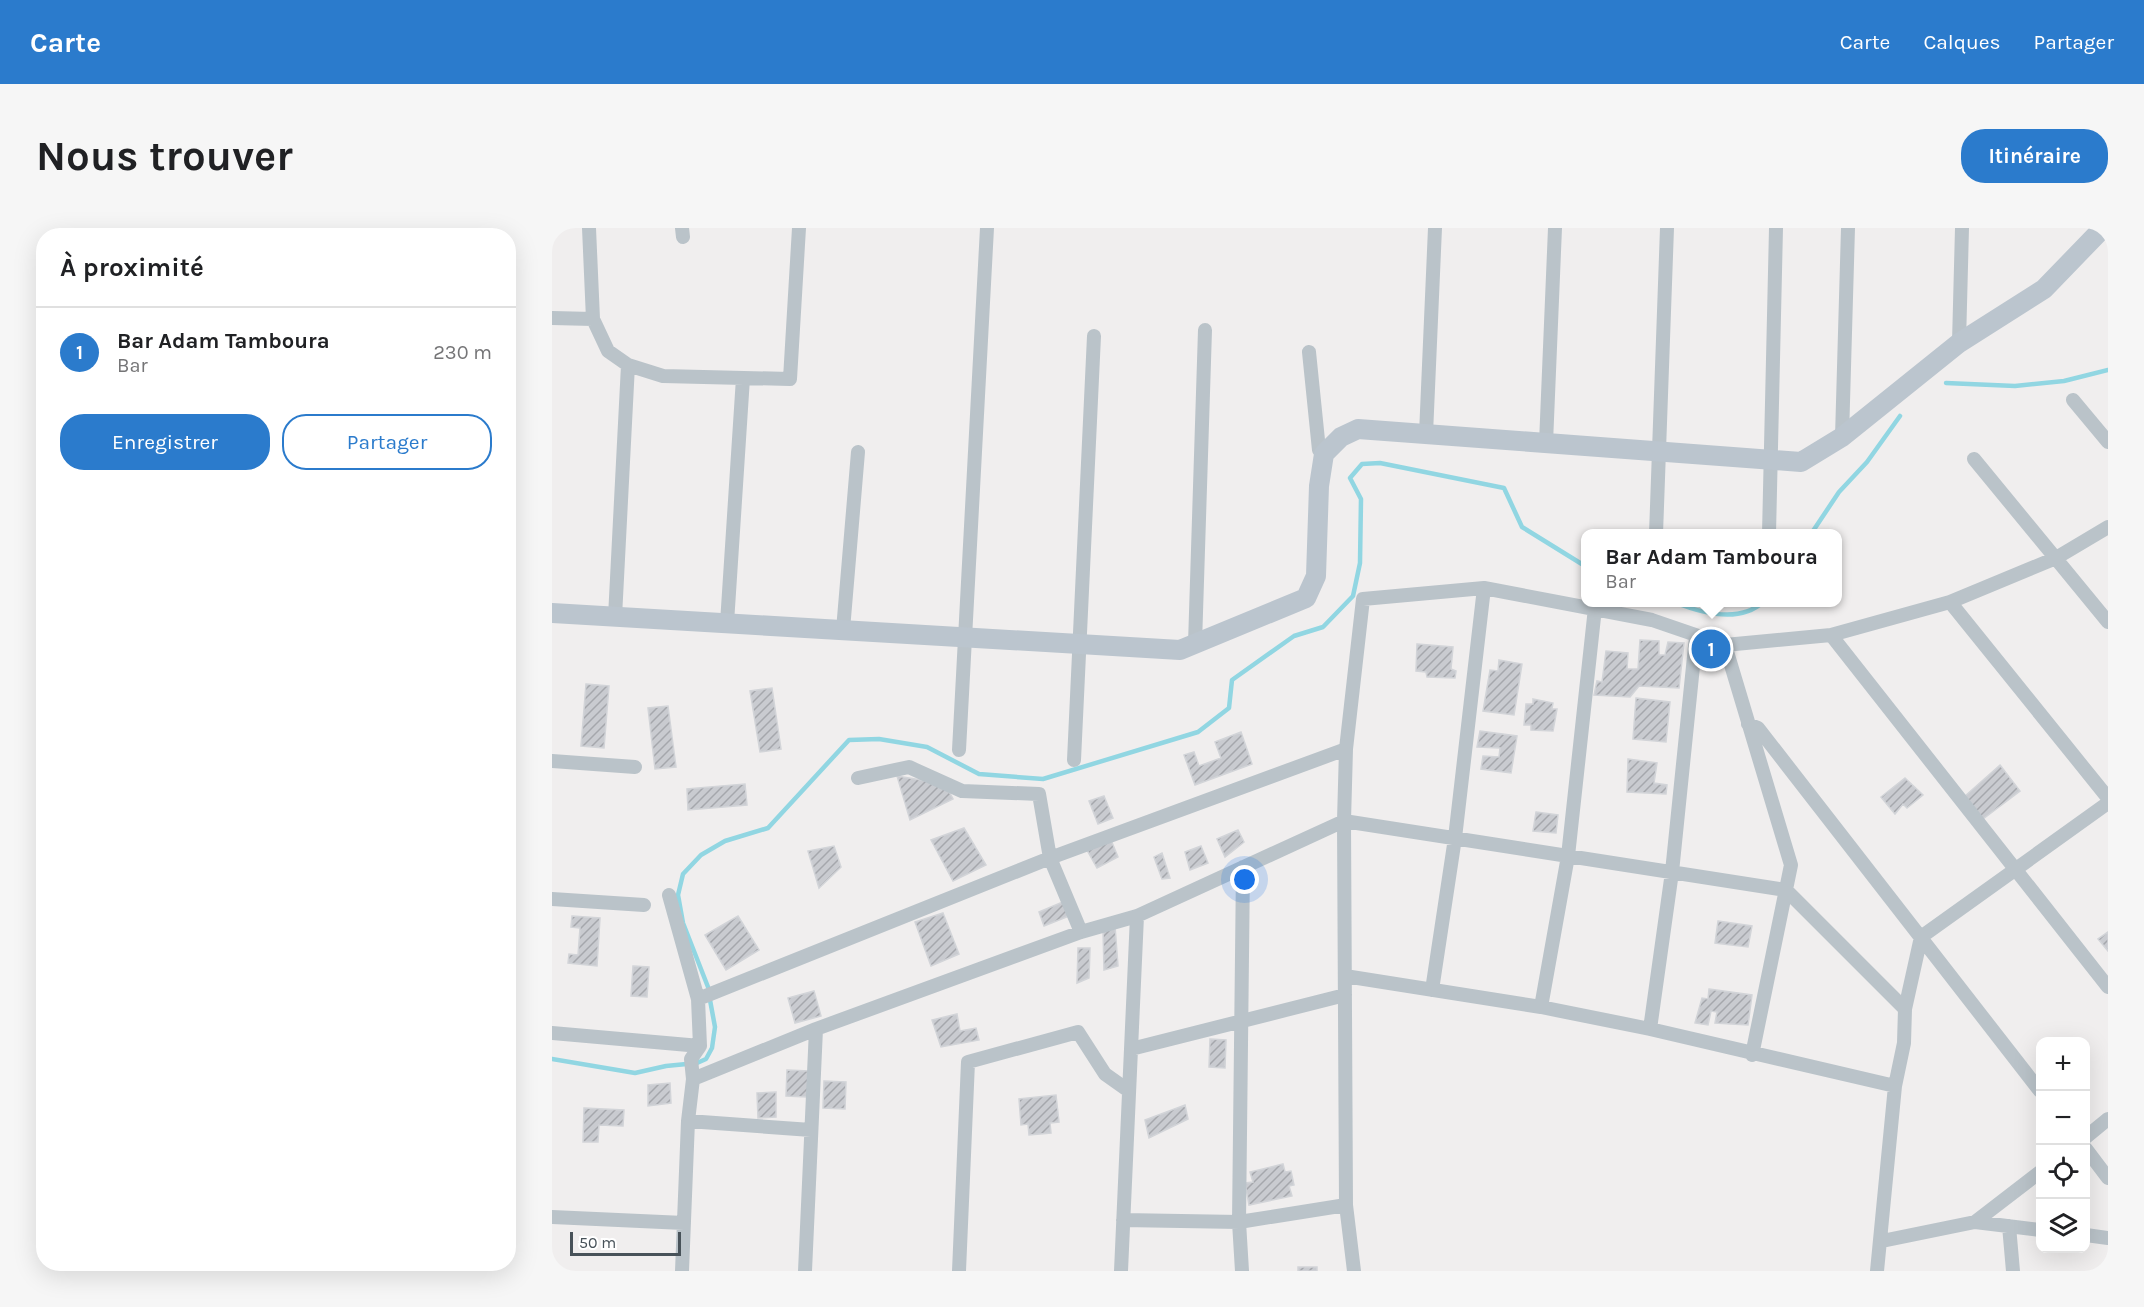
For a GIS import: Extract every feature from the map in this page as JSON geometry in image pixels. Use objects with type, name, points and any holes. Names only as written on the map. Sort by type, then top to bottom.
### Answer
[{"type":"street","points":[[589,228],[593,318],[608,351],[628,365],[663,375],[790,380],[799,228]]},
{"type":"street","points":[[959,750],[987,228]]},
{"type":"street","points":[[1426,434],[1435,228]]},
{"type":"street","points":[[1546,443],[1555,228]]},
{"type":"street","points":[[1656,529],[1667,228]]},
{"type":"street","points":[[1769,529],[1776,228]]},
{"type":"street","points":[[1842,437],[1848,228]]},
{"type":"street","points":[[1959,343],[1962,228]]},
{"type":"street","points":[[552,613],[1180,650],[1306,598],[1316,576],[1319,486],[1324,454],[1341,437],[1358,429],[1801,462],[1842,437],[1959,343],[2044,289],[2103,228]]},
{"type":"street","points":[[552,318],[593,318]]},
{"type":"street","points":[[1195,644],[1205,330]]},
{"type":"street","points":[[1074,760],[1094,336]]},
{"type":"street","points":[[1309,352],[1319,450],[1324,454]]},
{"type":"street","points":[[615,617],[628,365]]},
{"type":"street","points":[[727,623],[743,378]]},
{"type":"street","points":[[2073,400],[2108,442]]},
{"type":"street","points":[[843,630],[858,452]]},
{"type":"street","points":[[1974,459],[2108,622]]},
{"type":"street","points":[[1589,607],[1652,620],[1696,637],[1725,645],[1831,635],[1950,602],[2056,558],[2108,527]]},
{"type":"street","points":[[1432,990],[1455,838],[1484,588]]},
{"type":"street","points":[[1354,1271],[1346,1205],[1344,821],[1346,749],[1363,599],[1484,588],[1581,605]]},
{"type":"street","points":[[1950,602],[2108,798]]},
{"type":"street","points":[[1541,1007],[1568,856],[1595,608]]},
{"type":"street","points":[[1831,635],[2108,987]]},
{"type":"street","points":[[1650,1029],[1672,872],[1696,637]]},
{"type":"street","points":[[1725,645],[1791,865],[1752,1054]]},
{"type":"street","points":[[1748,724],[1758,728],[2036,1086]]},
{"type":"street","points":[[698,999],[1050,858],[1346,749]]},
{"type":"street","points":[[552,761],[635,767]]},
{"type":"street","points":[[858,778],[909,767],[962,791],[1039,794],[1050,858],[1081,932]]},
{"type":"street","points":[[1877,1271],[1882,1241],[1895,1086],[1904,1043],[1905,1009],[1921,937],[2108,803]]},
{"type":"street","points":[[692,1070],[816,1029],[1081,932],[1137,916],[1344,821],[1786,890],[1905,1009]]},
{"type":"street","points":[[1242,1271],[1239,1222],[1243,867]]},
{"type":"street","points":[[669,895],[698,999],[700,1046],[692,1070],[682,1271]]},
{"type":"street","points":[[552,899],[644,905]]},
{"type":"street","points":[[1121,1271],[1137,916]]},
{"type":"street","points":[[1345,976],[1541,1007],[1650,1029],[1895,1086]]},
{"type":"street","points":[[1131,1049],[1345,995]]},
{"type":"street","points":[[805,1271],[816,1029]]},
{"type":"street","points":[[959,1271],[968,1062],[1078,1032],[1105,1074],[1129,1091]]},
{"type":"street","points":[[552,1033],[700,1046]]},
{"type":"street","points":[[2090,1133],[2108,1119]]},
{"type":"street","points":[[688,1121],[811,1130]]},
{"type":"street","points":[[2090,1155],[2108,1178]]},
{"type":"street","points":[[1975,1222],[2036,1175]]},
{"type":"street","points":[[1123,1220],[1239,1222],[1346,1205]]},
{"type":"street","points":[[552,1217],[684,1223]]},
{"type":"street","points":[[1882,1241],[1975,1222],[2036,1229]]},
{"type":"street","points":[[2009,1226],[2013,1271]]},
{"type":"street","points":[[2090,1236],[2108,1238]]},
{"type":"building","points":[[1640,640],[1659,641],[1659,655],[1665,655],[1668,642],[1684,643],[1679,688],[1639,686],[1630,697],[1594,695],[1597,681],[1602,682],[1606,651],[1628,653],[1627,669],[1638,669]]},
{"type":"building","points":[[1417,644],[1453,647],[1451,669],[1456,671],[1455,678],[1427,677],[1426,672],[1416,671]]},
{"type":"building","points":[[1499,660],[1522,664],[1514,715],[1483,711],[1490,670],[1498,671]]},
{"type":"building","points":[[586,684],[609,686],[604,748],[581,746]]},
{"type":"building","points":[[772,688],[781,749],[760,752],[750,691]]},
{"type":"building","points":[[1636,698],[1670,702],[1666,742],[1633,739]]},
{"type":"building","points":[[1533,699],[1553,703],[1552,709],[1557,709],[1553,731],[1531,730],[1531,725],[1524,725],[1526,704],[1533,704]]},
{"type":"building","points":[[668,706],[676,767],[655,769],[648,708]]},
{"type":"building","points":[[1480,731],[1517,736],[1511,773],[1481,769],[1483,756],[1499,757],[1500,748],[1477,747]]},
{"type":"building","points":[[1241,732],[1252,764],[1195,785],[1184,755],[1194,752],[1199,766],[1221,758],[1215,742]]},
{"type":"building","points":[[1628,759],[1657,763],[1654,783],[1667,785],[1666,794],[1627,792]]},
{"type":"building","points":[[2000,765],[2020,791],[1983,819],[1965,796]]},
{"type":"building","points":[[897,776],[945,784],[953,799],[910,820]]},
{"type":"building","points":[[1905,778],[1923,795],[1907,808],[1903,804],[1895,814],[1881,797]]},
{"type":"building","points":[[745,784],[747,805],[688,810],[687,789]]},
{"type":"building","points":[[1104,796],[1113,818],[1098,824],[1089,801]]},
{"type":"building","points":[[1536,812],[1558,815],[1556,833],[1533,831]]},
{"type":"building","points":[[964,828],[986,865],[953,881],[931,840]]},
{"type":"building","points":[[1238,830],[1244,842],[1225,857],[1217,839]]},
{"type":"building","points":[[1111,840],[1118,857],[1097,868],[1087,850]]},
{"type":"building","points":[[834,846],[841,867],[819,888],[808,851]]},
{"type":"building","points":[[1201,846],[1208,863],[1190,870],[1185,852]]},
{"type":"building","points":[[1162,853],[1170,878],[1162,879],[1154,857]]},
{"type":"building","points":[[1065,901],[1069,916],[1044,926],[1039,912]]},
{"type":"building","points":[[943,913],[959,954],[931,966],[915,922]]},
{"type":"building","points":[[572,916],[600,918],[597,966],[568,963],[569,954],[578,955],[580,928],[571,927]]},
{"type":"building","points":[[738,916],[759,950],[726,970],[705,935]]},
{"type":"building","points":[[1718,921],[1752,926],[1748,947],[1715,943]]},
{"type":"building","points":[[1115,926],[1118,966],[1104,970],[1103,930]]},
{"type":"building","points":[[2108,932],[2108,951],[2098,939]]},
{"type":"building","points":[[1078,948],[1090,948],[1089,978],[1077,983]]},
{"type":"building","points":[[633,966],[649,967],[647,997],[631,996]]},
{"type":"building","points":[[1709,989],[1752,995],[1748,1025],[1715,1023],[1717,1012],[1711,1011],[1708,1025],[1695,1023],[1702,998],[1708,999]]},
{"type":"building","points":[[814,991],[821,1016],[795,1023],[788,998]]},
{"type":"building","points":[[957,1014],[960,1031],[976,1028],[979,1040],[941,1047],[932,1020]]},
{"type":"building","points":[[1210,1039],[1226,1040],[1225,1068],[1209,1067]]},
{"type":"building","points":[[787,1070],[809,1071],[807,1097],[786,1096]]},
{"type":"building","points":[[824,1081],[846,1082],[845,1109],[823,1108]]},
{"type":"building","points":[[670,1083],[671,1103],[648,1106],[648,1085]]},
{"type":"building","points":[[776,1092],[776,1117],[758,1118],[757,1093]]},
{"type":"building","points":[[1056,1095],[1059,1122],[1050,1123],[1051,1133],[1029,1135],[1028,1124],[1021,1125],[1019,1099]]},
{"type":"building","points":[[1185,1105],[1188,1119],[1149,1138],[1145,1120]]},
{"type":"building","points":[[584,1108],[624,1110],[623,1126],[599,1125],[598,1142],[583,1142]]},
{"type":"building","points":[[1283,1164],[1285,1172],[1291,1171],[1294,1185],[1289,1186],[1292,1196],[1249,1205],[1245,1183],[1253,1182],[1250,1172]]},
{"type":"building","points":[[1298,1267],[1317,1267],[1317,1271],[1298,1271]]},
{"type":"waterway","points":[[1946,383],[2015,386],[2064,381],[2108,370]]},
{"type":"waterway","points":[[1814,529],[1839,492],[1867,462],[1900,416]]},
{"type":"waterway","points":[[708,987],[683,923],[678,895],[683,874],[701,855],[725,841],[768,828],[849,740],[879,739],[927,747],[979,774],[1043,779],[1198,732],[1229,708],[1232,680],[1294,636],[1323,627],[1353,596],[1360,563],[1361,499],[1350,478],[1362,464],[1380,463],[1504,488],[1522,527],[1581,564]]},
{"type":"waterway","points":[[1688,607],[1708,613],[1731,615],[1756,607]]},
{"type":"waterway","points":[[552,1059],[635,1073],[666,1066],[697,1063],[706,1059],[712,1048],[715,1027],[710,1000]]},
{"type":"place","name":"Bar Adam Tamboura","points":[[1711,649]]}]
